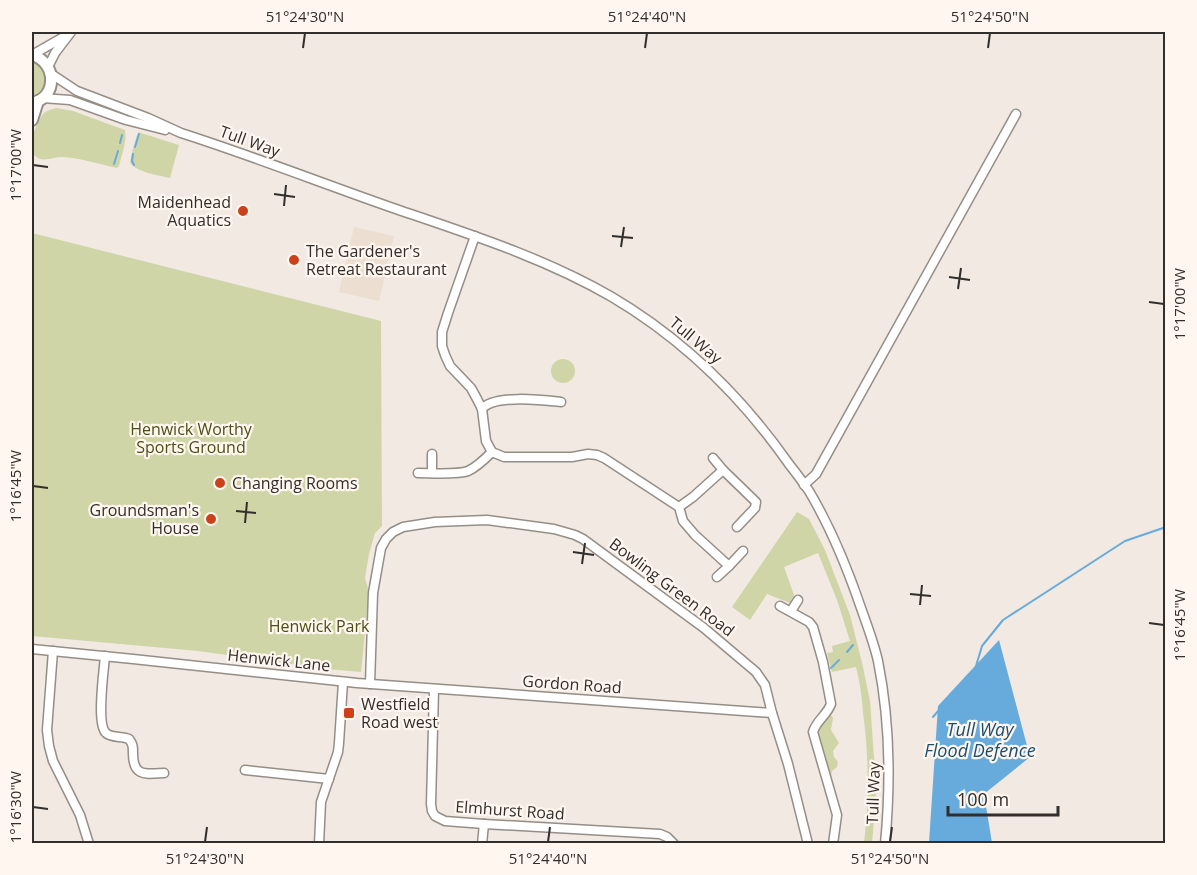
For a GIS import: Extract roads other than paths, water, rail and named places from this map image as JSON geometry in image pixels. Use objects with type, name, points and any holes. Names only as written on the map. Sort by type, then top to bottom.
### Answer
[{"type":"main road","points":[[32,55],[39,58],[49,70],[51,80],[50,87],[37,101],[32,120]]},
{"type":"street","points":[[32,55],[69,33]]},
{"type":"street","points":[[49,70],[69,33]]},
{"type":"street","name":"Tull Way","points":[[49,70],[77,91],[181,133],[475,236],[581,280],[665,333],[704,366],[747,409],[776,445],[804,485],[834,537],[849,571],[877,660],[886,718],[890,774],[885,843]]},
{"type":"street","name":"Tull Way","points":[[37,101],[70,100],[145,126],[181,133]]},
{"type":"street","points":[[804,485],[816,474],[1016,114]]},
{"type":"street","points":[[475,236],[442,332],[442,346],[450,366],[471,388],[482,409],[486,441],[492,452],[504,456],[572,457],[583,454],[604,458],[679,507],[683,521],[729,566]]},
{"type":"street","points":[[482,409],[485,405],[512,399],[561,402]]},
{"type":"street","points":[[418,473],[469,471],[478,466],[492,452]]},
{"type":"street","points":[[432,454],[432,473]]},
{"type":"street","points":[[713,458],[756,502],[756,508],[736,527]]},
{"type":"street","points":[[679,507],[723,470]]},
{"type":"street","name":"Bowling Green Road","points":[[370,684],[373,593],[381,548],[396,530],[435,522],[487,520],[534,525],[575,535],[584,539],[704,628],[753,669],[765,685],[808,843]]},
{"type":"street","points":[[717,577],[743,551]]},
{"type":"street","points":[[791,611],[798,600]]},
{"type":"street","points":[[780,606],[809,622],[815,629],[830,708],[814,727],[813,732],[837,815],[833,843]]},
{"type":"street","name":"Henwick Lane","points":[[32,649],[370,684]]},
{"type":"street","points":[[53,651],[47,730],[49,746],[53,761],[80,815],[89,843]]},
{"type":"street","points":[[105,656],[101,710],[101,725],[104,732],[108,735],[129,739],[133,747],[133,762],[140,772],[164,774]]},
{"type":"street","points":[[319,843],[321,802],[339,743],[343,682]]},
{"type":"street","name":"Gordon Road","points":[[370,684],[772,713]]},
{"type":"street","name":"Elmhurst Road","points":[[434,689],[431,804],[435,816],[442,820],[484,824],[660,834],[674,843]]},
{"type":"street","points":[[245,770],[329,779]]},
{"type":"street","points":[[482,843],[484,824]]},
{"type":"water","name":"Tull Way Flood Defence","points":[[999,640],[1030,757],[984,794],[992,843],[929,843],[938,706]]},
{"type":"waterway","points":[[135,147],[139,134]]},
{"type":"waterway","points":[[120,143],[122,135]]},
{"type":"waterway","points":[[114,164],[118,151]]},
{"type":"waterway","points":[[133,154],[134,165]]},
{"type":"waterway","points":[[976,666],[982,646],[1003,620],[1125,541],[1166,527]]},
{"type":"waterway","points":[[847,652],[853,645]]},
{"type":"waterway","points":[[831,668],[839,660]]},
{"type":"waterway","points":[[933,717],[939,710]]},
{"type":"place","name":"Maidenhead Aquatics","points":[[243,211]]},
{"type":"place","name":"The Gardener's Retreat Restaurant","points":[[294,260]]},
{"type":"place","name":"Changing Rooms","points":[[220,483]]},
{"type":"place","name":"Groundsman's House","points":[[211,519]]},
{"type":"place","name":"Westfield Road west","points":[[349,713]]},
{"type":"park label","name":"Henwick Worthy Sports Ground","points":[[191,438]]},
{"type":"park label","name":"Henwick Park","points":[[319,626]]}]
